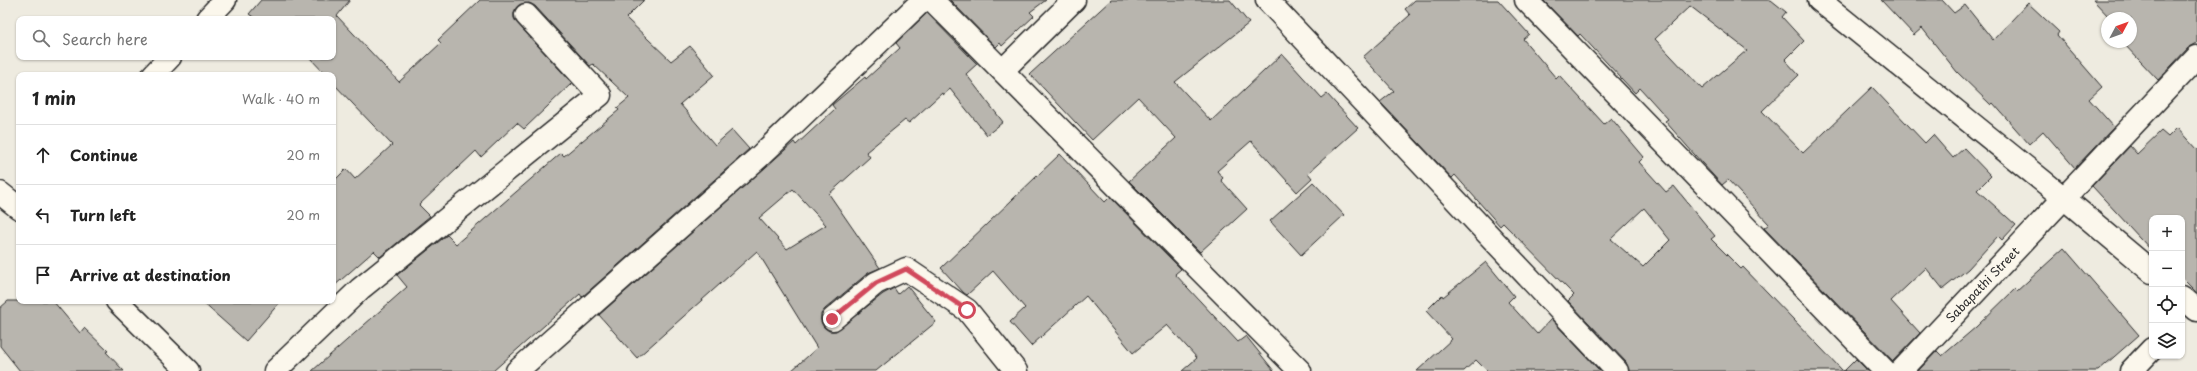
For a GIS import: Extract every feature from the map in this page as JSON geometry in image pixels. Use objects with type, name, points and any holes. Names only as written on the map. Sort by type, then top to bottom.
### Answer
[{"type":"street","points":[[209,16],[225,0]]},
{"type":"street","points":[[517,371],[759,157],[923,0]]},
{"type":"street","points":[[932,0],[1300,371]]},
{"type":"street","points":[[1003,70],[1074,0]]},
{"type":"street","points":[[1267,0],[1617,371]]},
{"type":"street","points":[[1526,0],[1886,371]]},
{"type":"street","points":[[1818,0],[2066,199],[2149,269]]},
{"type":"street","points":[[275,371],[360,289],[600,95],[526,15]]},
{"type":"street","name":"Sabapathi Street","points":[[1901,371],[2066,199],[2197,57]]},
{"type":"street","points":[[156,72],[167,60]]},
{"type":"street","points":[[0,193],[16,206]]},
{"type":"street","points":[[832,319],[876,283],[906,269],[967,310],[1016,371]]},
{"type":"street","points":[[120,304],[188,371]]},
{"type":"street","points":[[2131,371],[2149,352]]},
{"type":"building","points":[[261,0],[350,0],[337,16],[399,82],[441,43],[438,40],[480,0],[644,0],[626,18],[671,61],[690,46],[714,75],[680,104],[715,145],[732,130],[749,149],[582,297],[580,294],[493,371],[312,371],[407,287],[397,275],[447,235],[456,244],[561,153],[564,156],[619,110],[617,108],[629,98],[593,64],[590,66],[535,6],[529,3],[518,6],[514,12],[514,18],[517,23],[572,83],[524,129],[517,123],[481,157],[476,151],[419,205],[430,216],[380,257],[374,251],[336,284],[336,179],[346,169],[355,179],[392,145],[336,86],[336,72],[323,72],[312,60],[336,60],[336,16],[252,16],[249,14]]},
{"type":"building","points":[[950,0],[1046,0],[1030,12],[1034,16],[1002,46],[1000,43],[996,47]]},
{"type":"building","points":[[1111,0],[1230,0],[1249,23],[1175,82],[1211,121],[1282,54],[1322,98],[1327,94],[1358,128],[1308,173],[1312,178],[1297,192],[1251,141],[1217,171],[1223,178],[1221,180],[1247,209],[1200,252],[1129,181],[1176,138],[1138,97],[1092,140],[1030,74]]},
{"type":"building","points":[[1415,0],[1498,0],[1529,34],[1523,39],[1556,78],[1559,75],[1604,124],[1611,118],[1644,157],[1639,162],[1666,192],[1674,186],[1715,236],[1711,239],[1741,269],[1743,267],[1843,371],[1629,371],[1626,362],[1568,301],[1574,295],[1503,223],[1500,226],[1455,175],[1452,178],[1380,102],[1394,91],[1363,57],[1410,15],[1405,9]],"holes":[[[1644,208],[1670,240],[1643,267],[1611,239]]]},
{"type":"building","points":[[1543,0],[1771,0],[1786,12],[1782,17],[1804,41],[1785,60],[1799,75],[1762,111],[1803,153],[1872,87],[1925,143],[1933,135],[1953,158],[1964,148],[1991,176],[1977,190],[2016,225],[2002,240],[1998,236],[1968,269],[1943,289],[1926,268],[1891,301],[1920,333],[1893,361],[1764,228],[1769,224],[1728,180],[1722,185],[1665,121],[1668,119],[1640,88],[1635,93],[1580,34],[1578,36]],"holes":[[[1690,6],[1747,50],[1702,89],[1655,39]]]},
{"type":"building","points":[[1881,0],[1942,0],[1954,13],[1965,5],[1993,40],[2028,3],[2059,32],[2057,35],[2102,87],[2089,99],[2114,127],[2075,168],[2043,131],[2029,144],[1993,103],[1991,105],[1957,72],[1922,28],[1914,35]]},
{"type":"building","points":[[2093,0],[2197,0],[2197,43],[2188,48],[2158,80],[2128,48],[2137,48],[2137,12],[2104,12]]},
{"type":"building","points":[[927,13],[977,64],[966,74],[1003,122],[987,135],[950,89],[943,95],[942,93],[909,123],[905,120],[866,152],[870,157],[829,194],[880,268],[868,273],[825,309],[821,314],[821,321],[824,327],[829,331],[836,331],[883,294],[894,288],[898,294],[907,286],[936,322],[876,371],[791,371],[817,348],[757,251],[637,358],[599,315],[794,142],[796,145],[835,109],[832,105],[865,77],[866,79],[900,48],[896,43]],"holes":[[[793,189],[826,225],[787,249],[759,218]]]},
{"type":"building","points":[[2177,128],[2197,150],[2197,293],[2185,281],[2185,215],[2149,215],[2149,248],[2092,186],[2130,146],[2137,154],[2161,131],[2168,137]]},
{"type":"building","points":[[1060,154],[1105,202],[1110,197],[1181,269],[1175,274],[1238,342],[1246,336],[1274,371],[1182,371],[1197,358],[1167,325],[1133,353],[1086,296],[1031,346],[1010,322],[1025,308],[993,271],[967,295],[964,293],[941,268]]},
{"type":"building","points":[[1313,182],[1344,215],[1301,255],[1270,221]]},
{"type":"building","points":[[2064,248],[2139,335],[2098,371],[1918,371],[1937,351],[1942,356],[1976,327],[2015,289],[2017,291]]},
{"type":"building","points":[[1486,262],[1514,296],[1508,302],[1537,334],[1551,319],[1600,371],[1487,371],[1476,360],[1464,371],[1417,371],[1452,339],[1426,311],[1442,295],[1443,297]]},
{"type":"building","points":[[8,301],[16,301],[16,304],[56,304],[80,333],[84,328],[108,351],[106,352],[124,371],[20,371],[0,346],[0,308]]},
{"type":"building","points":[[204,304],[278,304],[246,341]]},
{"type":"building","points":[[1856,359],[1868,371],[1844,371]]},
{"type":"route","points":[[832,319],[876,283],[906,269],[967,310]]}]
